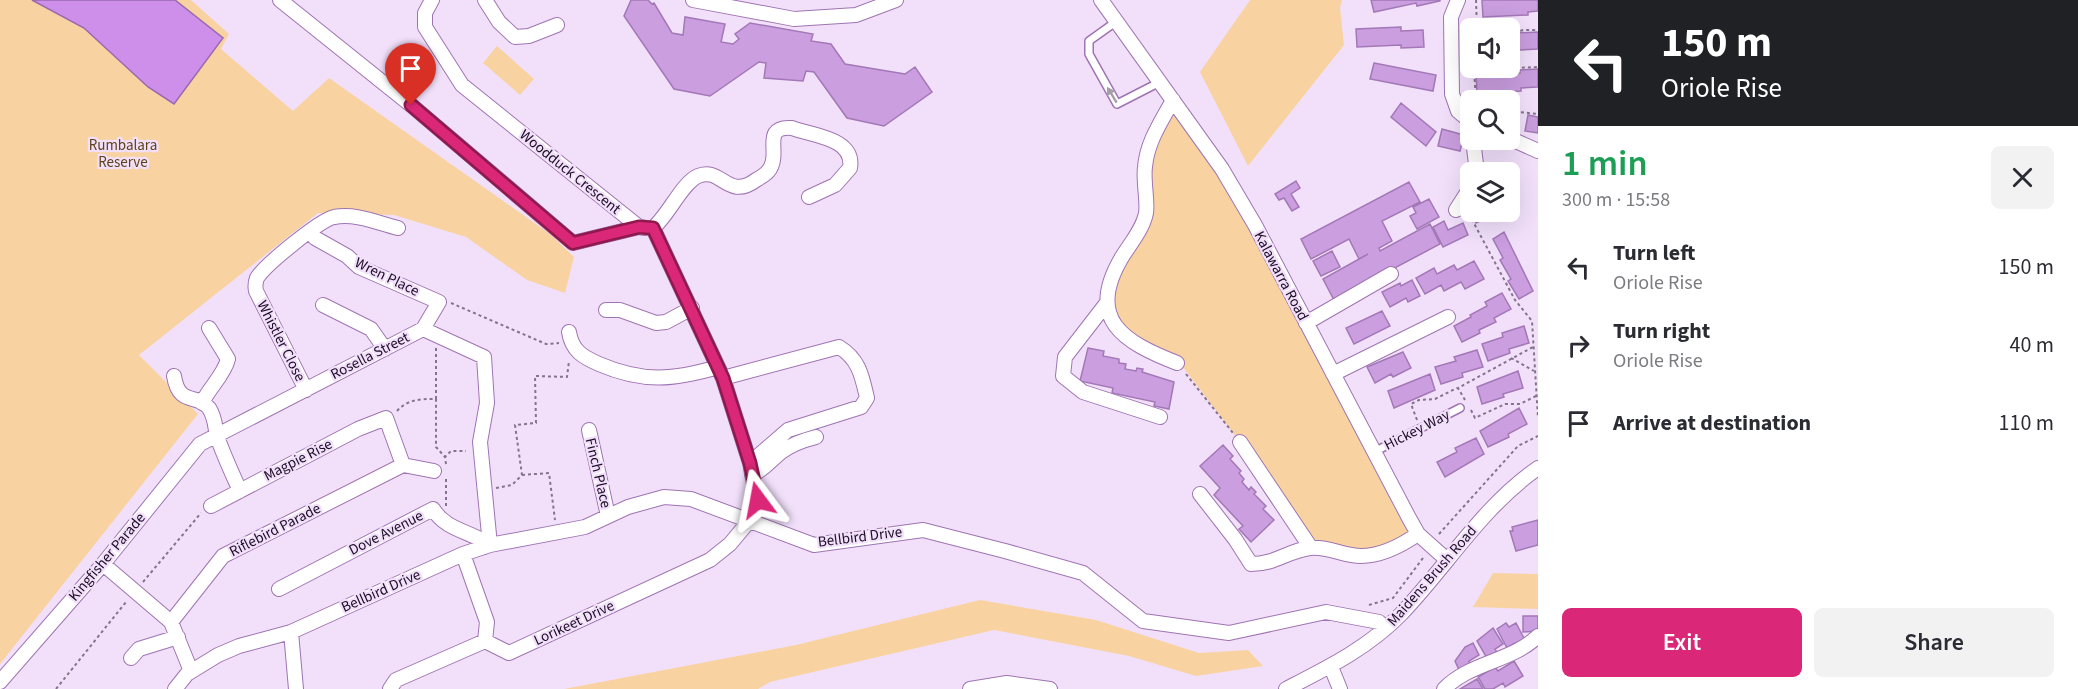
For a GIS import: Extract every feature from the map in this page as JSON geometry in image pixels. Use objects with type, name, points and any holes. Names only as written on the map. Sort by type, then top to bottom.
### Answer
[{"type":"street","points":[[280,0],[411,105],[573,243],[646,228],[664,217],[697,176],[712,176],[740,188],[747,187],[765,174],[773,164],[773,137],[785,128],[792,128],[840,144],[849,155],[850,168],[840,181],[809,197]]},
{"type":"street","name":"Woodduck Crescent","points":[[432,0],[425,13],[425,27],[462,85],[646,228],[692,308],[720,372],[751,469],[758,500],[750,520]]},
{"type":"street","points":[[485,0],[499,22],[515,37],[529,36],[557,25]]},
{"type":"street","points":[[693,0],[794,19],[856,15],[896,0]]},
{"type":"street","name":"Kalawarra Road","points":[[1101,0],[1222,169],[1255,225],[1426,551],[1446,559]]},
{"type":"street","points":[[1458,0],[1451,17],[1452,94],[1460,113]]},
{"type":"street","points":[[1173,100],[1149,144],[1145,166],[1146,213],[1120,260],[1110,283],[1106,304],[1109,318],[1119,332],[1177,363]]},
{"type":"street","points":[[1520,143],[1538,151]]},
{"type":"street","name":"Whistler Close","points":[[306,390],[255,287],[256,280],[266,268],[328,219],[346,216],[363,217],[398,228]]},
{"type":"street","name":"Wren Place","points":[[310,232],[315,238],[359,267],[439,302],[429,332]]},
{"type":"street","points":[[1306,323],[1391,274]]},
{"type":"street","points":[[1106,304],[1065,357],[1063,376],[1083,392],[1160,417]]},
{"type":"street","points":[[324,305],[371,329],[385,349]]},
{"type":"street","points":[[606,310],[620,310],[656,323],[666,322],[692,308]]},
{"type":"street","points":[[1333,374],[1448,317]]},
{"type":"street","points":[[202,403],[208,390],[226,368],[228,360],[209,328]]},
{"type":"street","points":[[429,332],[484,357],[487,403],[480,442],[487,546]]},
{"type":"street","name":"Rosella Street","points":[[217,436],[385,349],[429,332]]},
{"type":"street","points":[[570,338],[584,358],[640,378],[720,372],[839,347],[858,363],[867,398],[861,407],[788,430],[751,469]]},
{"type":"street","points":[[174,376],[178,391],[208,407],[218,426],[217,436],[240,491]]},
{"type":"street","points":[[387,420],[403,465],[434,471]]},
{"type":"street","name":"Magpie Rise","points":[[211,506],[358,429],[387,420]]},
{"type":"street","name":"Finch Place","points":[[589,430],[608,516]]},
{"type":"street","name":"Kingfisher Parade","points":[[0,682],[103,564],[200,444],[217,436]]},
{"type":"street","points":[[751,469],[764,470],[781,452],[802,440],[816,437]]},
{"type":"street","points":[[1240,442],[1311,548]]},
{"type":"street","name":"Riflebird Parade","points":[[171,621],[224,556],[403,465]]},
{"type":"street","name":"Maidens Brush Road","points":[[1286,689],[1331,667],[1385,629],[1415,599],[1446,559],[1504,495],[1538,468]]},
{"type":"street","points":[[1200,494],[1251,564],[1269,564],[1291,553],[1311,548],[1337,550],[1361,556],[1392,549],[1418,534]]},
{"type":"street","name":"Bellbird Drive","points":[[175,689],[191,671],[204,662],[239,646],[291,632],[463,554],[487,546],[585,527],[628,507],[664,496],[692,499],[814,544],[922,530],[1005,551],[1083,573],[1143,621],[1229,633],[1326,612],[1379,622],[1385,629]]},
{"type":"street","name":"Dove Avenue","points":[[279,589],[433,509],[439,519],[453,528],[480,539],[487,546]]},
{"type":"street","name":"Lorikeet Drive","points":[[485,641],[509,653],[710,560],[730,544],[750,520]]},
{"type":"street","points":[[390,689],[396,681],[485,641],[487,622],[463,554]]},
{"type":"street","points":[[103,564],[171,621],[191,671]]},
{"type":"street","points":[[291,632],[296,689]]},
{"type":"street","points":[[1444,689],[1462,675],[1484,664],[1514,654],[1538,636]]},
{"type":"street","points":[[131,658],[139,649],[178,637]]},
{"type":"street","points":[[1331,667],[1340,689]]},
{"type":"street","points":[[970,689],[1007,683],[1048,689]]},
{"type":"lane","points":[[1117,21],[1089,41],[1089,54],[1117,104],[1160,82]]},
{"type":"lane","name":"Hickey Way","points":[[1374,452],[1460,408]]},
{"type":"path","points":[[1476,0],[1477,18]]},
{"type":"path","points":[[1520,31],[1538,30]]},
{"type":"path","points":[[1520,68],[1538,67]]},
{"type":"path","points":[[1520,112],[1538,114]]},
{"type":"path","points":[[1459,205],[1515,300],[1532,321],[1538,418]]},
{"type":"path","points":[[439,302],[456,303],[546,344],[570,338],[567,377],[535,376],[536,423],[515,425],[522,475]]},
{"type":"path","points":[[429,332],[436,399],[436,447],[445,457],[447,504],[439,519]]},
{"type":"path","points":[[1422,428],[1413,414],[1411,404],[1419,400],[1435,399],[1533,347]]},
{"type":"path","points":[[1511,358],[1534,370]]},
{"type":"path","points":[[1177,363],[1240,442]]},
{"type":"path","points":[[1458,388],[1475,418],[1504,404],[1520,404],[1536,396]]},
{"type":"path","points":[[387,420],[404,404],[419,399],[436,399]]},
{"type":"path","points":[[1368,606],[1393,598],[1426,551],[1518,446],[1538,436]]},
{"type":"path","points":[[445,457],[451,451],[481,451]]},
{"type":"path","points":[[484,489],[512,485],[522,475],[549,472],[556,532]]},
{"type":"green space","name":"Rumbalara Reserve","points":[[0,0],[32,0],[66,18],[216,48],[223,38],[175,0],[191,0],[229,34],[221,49],[293,111],[329,78],[550,234],[574,257],[565,293],[527,280],[466,237],[394,215],[318,213],[139,355],[198,414],[0,664]]},
{"type":"green space","points":[[1250,0],[1342,0],[1340,8],[1344,45],[1248,166],[1200,72]]},
{"type":"green space","points":[[497,46],[534,79],[520,95],[483,63]]},
{"type":"green space","points":[[1173,100],[1222,169],[1418,534],[1361,556],[1311,548],[1240,442],[1176,358],[1119,332],[1110,283],[1146,213],[1145,166]]},
{"type":"green space","points":[[1493,573],[1538,574],[1538,609],[1473,607]]},
{"type":"green space","points":[[980,600],[1096,620],[1199,653],[1248,650],[1263,666],[1196,676],[1129,656],[994,630],[770,682],[758,689],[564,689],[796,645]]},
{"type":"shaded area","points":[[32,0],[175,0],[223,38],[174,104],[148,87],[84,28]]},
{"type":"building","points":[[631,0],[648,0],[654,3],[672,33],[683,35],[685,17],[725,24],[721,42],[733,44],[739,39],[735,34],[750,23],[813,34],[811,41],[831,44],[845,64],[905,74],[915,67],[932,92],[884,126],[847,118],[814,72],[806,71],[803,81],[764,78],[766,63],[759,62],[710,96],[674,89],[624,16]]},
{"type":"building","points":[[1371,0],[1440,1],[1417,6],[1416,3],[1374,12]]},
{"type":"building","points":[[1482,0],[1538,0],[1538,11],[1528,12],[1528,15],[1483,17]]},
{"type":"building","points":[[1401,27],[1401,31],[1423,30],[1424,47],[1401,48],[1401,45],[1357,47],[1356,29]]},
{"type":"building","points":[[1538,32],[1538,49],[1520,50],[1520,33]]},
{"type":"building","points":[[1374,63],[1436,75],[1433,91],[1370,79]]},
{"type":"building","points":[[1538,69],[1538,87],[1521,88],[1521,91],[1477,90],[1476,78],[1520,78],[1520,70]]},
{"type":"building","points":[[1401,103],[1436,132],[1426,146],[1391,117]]},
{"type":"building","points":[[1528,115],[1538,117],[1538,133],[1525,131]]},
{"type":"building","points":[[1442,129],[1460,134],[1460,151],[1438,146]]},
{"type":"building","points":[[1296,181],[1300,188],[1291,194],[1299,207],[1292,211],[1284,198],[1279,200],[1275,194]]},
{"type":"building","points":[[1409,182],[1420,202],[1382,221],[1392,241],[1379,248],[1380,251],[1430,224],[1440,244],[1334,300],[1323,279],[1359,259],[1349,239],[1311,259],[1301,239]]},
{"type":"building","points":[[1429,199],[1439,217],[1417,229],[1410,216],[1416,213],[1413,207]]},
{"type":"building","points":[[1444,221],[1448,230],[1463,223],[1468,235],[1443,247],[1433,227]]},
{"type":"building","points":[[1504,232],[1533,291],[1519,299],[1508,281],[1511,279],[1500,260],[1503,258],[1493,239]]},
{"type":"building","points":[[1332,251],[1340,267],[1321,276],[1313,261]]},
{"type":"building","points":[[1474,261],[1484,279],[1465,289],[1461,282],[1444,291],[1441,285],[1425,294],[1416,278],[1434,268],[1437,274],[1454,265],[1457,270]]},
{"type":"building","points":[[1412,280],[1420,296],[1408,302],[1406,298],[1390,307],[1382,292]]},
{"type":"building","points":[[1502,293],[1511,309],[1494,318],[1496,322],[1479,330],[1480,333],[1462,342],[1454,326],[1487,306],[1485,302]]},
{"type":"building","points":[[1382,311],[1390,326],[1354,344],[1346,328]]},
{"type":"building","points":[[1524,326],[1529,343],[1509,349],[1510,353],[1488,361],[1482,344],[1503,337],[1502,333]]},
{"type":"building","points":[[1088,348],[1104,351],[1103,356],[1119,359],[1119,363],[1126,364],[1125,369],[1136,371],[1137,368],[1143,369],[1142,372],[1174,382],[1169,409],[1154,406],[1155,402],[1112,393],[1113,388],[1080,381]]},
{"type":"building","points":[[1477,350],[1483,367],[1462,373],[1463,377],[1441,384],[1435,367],[1456,361],[1454,357]]},
{"type":"building","points":[[1403,352],[1411,368],[1393,377],[1391,374],[1375,383],[1367,367]]},
{"type":"building","points":[[1518,371],[1523,388],[1482,404],[1477,387]]},
{"type":"building","points":[[1430,374],[1435,390],[1394,408],[1388,391]]},
{"type":"building","points":[[1519,408],[1527,424],[1508,434],[1509,437],[1488,447],[1480,431]]},
{"type":"building","points":[[1476,438],[1484,454],[1445,477],[1437,462],[1457,452],[1455,448]]},
{"type":"building","points":[[1223,445],[1233,456],[1230,459],[1241,471],[1239,473],[1244,479],[1242,482],[1249,490],[1251,487],[1256,492],[1254,494],[1266,506],[1263,509],[1274,520],[1251,542],[1239,529],[1243,526],[1214,495],[1220,488],[1200,466]]},
{"type":"building","points":[[1538,520],[1538,545],[1516,551],[1510,531],[1513,531],[1512,527]]},
{"type":"building","points":[[1523,616],[1538,616],[1538,631],[1523,632]]},
{"type":"building","points":[[1506,623],[1509,627],[1516,623],[1526,642],[1517,647],[1515,643],[1507,648],[1497,629]]},
{"type":"building","points":[[1493,628],[1503,644],[1495,649],[1498,654],[1488,660],[1477,641]]},
{"type":"building","points":[[1473,643],[1479,655],[1469,661],[1470,664],[1460,672],[1455,661],[1465,647]]},
{"type":"building","points":[[1514,661],[1523,676],[1505,687],[1503,683],[1493,689],[1485,689],[1478,677],[1495,667],[1498,671]]},
{"type":"building","points":[[1477,679],[1483,689],[1460,689]]},
{"type":"route","points":[[411,105],[573,243],[639,227],[653,228],[723,378],[750,463],[758,500]]}]
